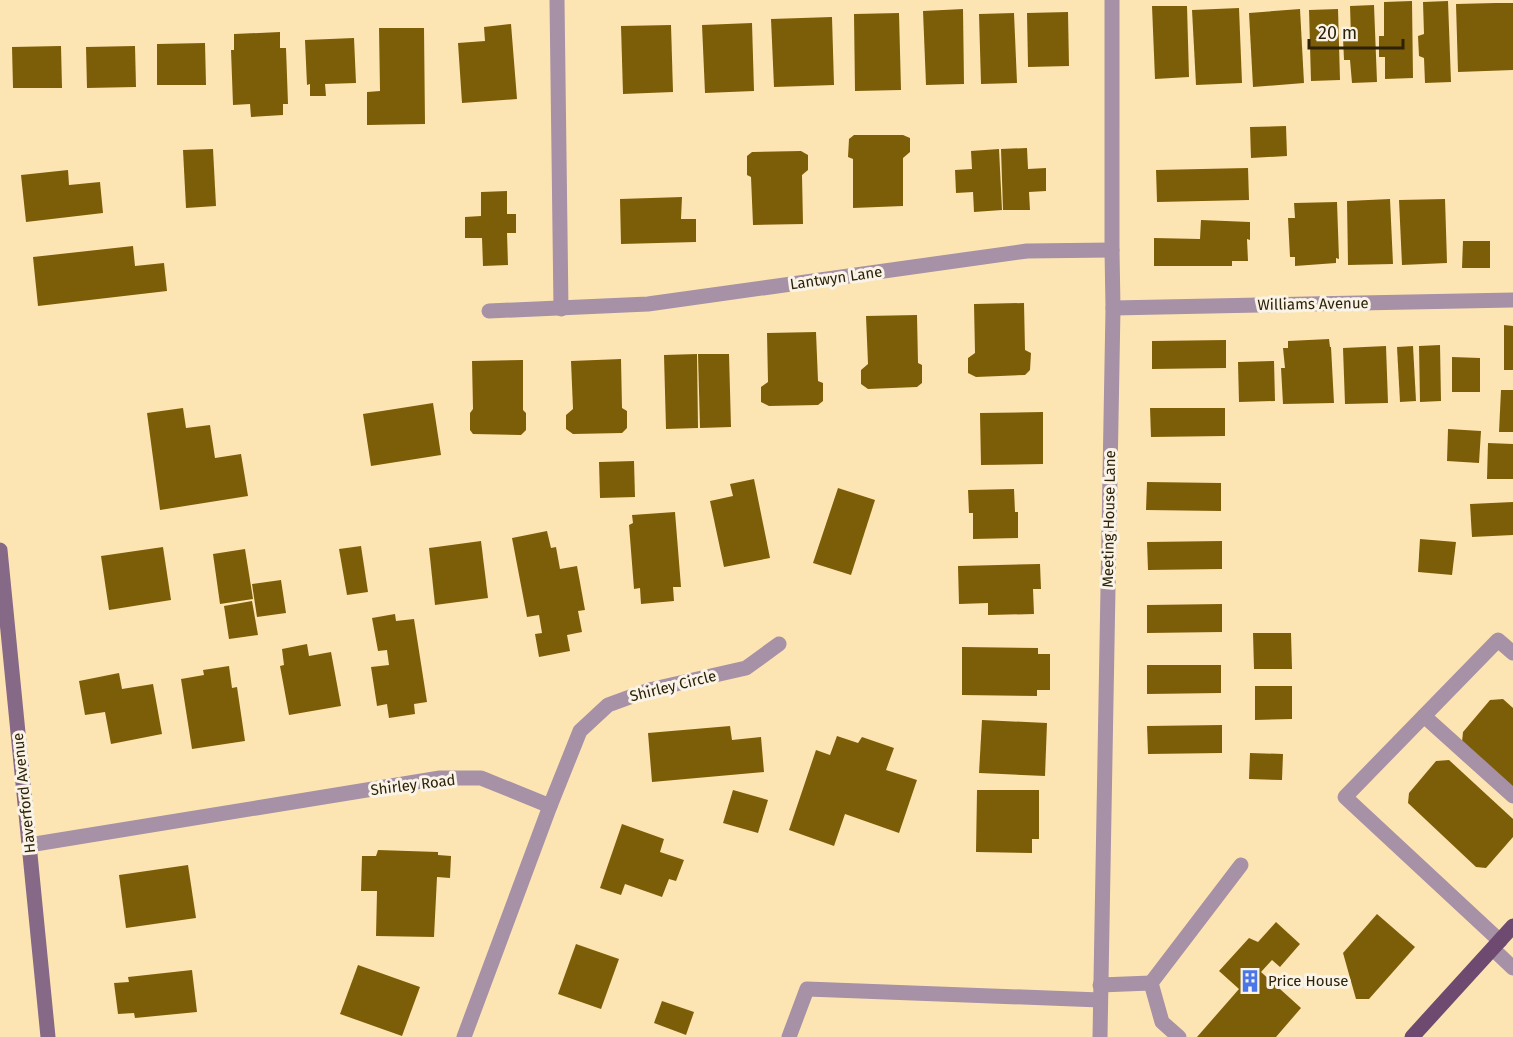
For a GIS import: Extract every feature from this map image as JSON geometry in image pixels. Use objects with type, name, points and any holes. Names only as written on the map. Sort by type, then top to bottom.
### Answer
[{"type":"main road","points":[[1412,1037],[1513,926]]},
{"type":"street","points":[[557,0],[561,309]]},
{"type":"street","name":"Meeting House Lane","points":[[1100,1037],[1113,308],[1112,0]]},
{"type":"street","name":"Lantwyn Lane","points":[[489,311],[648,304],[1027,250],[1112,250]]},
{"type":"street","name":"Williams Avenue","points":[[1113,308],[1513,300]]},
{"type":"street","name":"Haverford Avenue","points":[[0,550],[48,1037]]},
{"type":"street","points":[[1513,653],[1498,640],[1345,797],[1496,945],[1513,968]]},
{"type":"street","name":"Shirley Circle","points":[[550,806],[580,731],[608,705],[649,690],[746,668],[778,644]]},
{"type":"street","points":[[1424,716],[1513,796]]},
{"type":"street","name":"Shirley Road","points":[[29,845],[440,778],[481,778],[550,806]]},
{"type":"street","points":[[464,1037],[550,806]]},
{"type":"street","points":[[789,1037],[807,989],[1100,993],[1151,983],[1241,865]]},
{"type":"street","points":[[1151,983],[1162,1022],[1179,1037]]},
{"type":"building","points":[[1412,1],[1413,78],[1385,79],[1385,57],[1379,57],[1379,36],[1384,36],[1384,2]]},
{"type":"building","points":[[1448,1],[1451,82],[1425,83],[1424,58],[1419,56],[1418,36],[1424,34],[1423,2]]},
{"type":"building","points":[[1513,3],[1513,70],[1458,72],[1456,4]]},
{"type":"building","points":[[1374,5],[1377,82],[1352,83],[1350,60],[1344,60],[1343,38],[1351,37],[1350,6]]},
{"type":"building","points":[[1152,6],[1187,6],[1189,77],[1155,79]]},
{"type":"building","points":[[1239,8],[1242,83],[1196,85],[1192,10]]},
{"type":"building","points":[[963,9],[964,84],[926,85],[923,11]]},
{"type":"building","points":[[1300,9],[1304,83],[1253,87],[1249,13]]},
{"type":"building","points":[[1338,9],[1340,80],[1311,81],[1309,10]]},
{"type":"building","points":[[1068,12],[1069,66],[1028,67],[1027,13]]},
{"type":"building","points":[[899,13],[901,90],[855,91],[854,14]]},
{"type":"building","points":[[1014,13],[1017,83],[981,84],[979,14]]},
{"type":"building","points":[[832,17],[834,85],[774,87],[771,19]]},
{"type":"building","points":[[752,23],[754,91],[705,93],[702,25]]},
{"type":"building","points":[[511,24],[517,99],[462,103],[458,43],[485,41],[484,27]]},
{"type":"building","points":[[671,25],[673,92],[623,94],[621,26]]},
{"type":"building","points":[[379,28],[424,28],[425,124],[367,125],[367,92],[380,91]]},
{"type":"building","points":[[280,32],[280,48],[286,48],[288,104],[283,104],[283,115],[251,117],[250,104],[233,105],[231,50],[234,50],[234,34]]},
{"type":"building","points":[[354,38],[356,83],[325,84],[326,96],[310,96],[310,84],[307,85],[305,40]]},
{"type":"building","points":[[205,43],[206,85],[157,85],[157,44]]},
{"type":"building","points":[[61,46],[62,88],[13,88],[12,47]]},
{"type":"building","points":[[135,46],[136,87],[87,88],[86,47]]},
{"type":"building","points":[[1286,126],[1287,156],[1251,158],[1250,127]]},
{"type":"building","points":[[854,135],[903,135],[910,138],[910,152],[903,158],[903,206],[853,208],[853,159],[848,157],[849,139]]},
{"type":"building","points":[[1027,148],[1028,169],[1046,168],[1046,191],[1029,192],[1030,210],[1003,210],[1001,149]]},
{"type":"building","points":[[213,149],[216,206],[186,208],[183,150]]},
{"type":"building","points":[[999,149],[1002,210],[974,212],[973,192],[956,193],[955,170],[972,169],[971,151]]},
{"type":"building","points":[[801,151],[808,155],[808,170],[802,175],[803,224],[753,225],[751,177],[747,175],[747,156],[752,152]]},
{"type":"building","points":[[1248,168],[1249,200],[1157,202],[1156,170]]},
{"type":"building","points":[[68,170],[69,185],[100,182],[103,213],[26,222],[21,175]]},
{"type":"building","points":[[507,191],[507,214],[516,214],[516,233],[507,233],[508,265],[483,266],[482,238],[465,238],[465,217],[481,216],[481,192]]},
{"type":"building","points":[[682,197],[681,219],[696,219],[696,242],[621,244],[620,199]]},
{"type":"building","points":[[1390,199],[1393,264],[1348,265],[1347,201]]},
{"type":"building","points":[[1445,199],[1447,263],[1402,265],[1399,200]]},
{"type":"building","points":[[1337,202],[1339,259],[1336,258],[1336,263],[1295,266],[1295,257],[1290,257],[1288,218],[1295,218],[1294,203]]},
{"type":"building","points":[[1201,220],[1250,222],[1250,240],[1247,239],[1248,261],[1232,261],[1232,266],[1154,266],[1154,238],[1200,239]]},
{"type":"building","points":[[1463,241],[1490,241],[1490,268],[1462,268]]},
{"type":"building","points":[[133,246],[135,266],[164,263],[167,291],[38,306],[33,257]]},
{"type":"building","points":[[1024,303],[1025,350],[1031,353],[1030,370],[1025,375],[976,377],[968,373],[968,358],[975,353],[974,304]]},
{"type":"building","points":[[917,315],[918,363],[922,365],[922,383],[917,387],[868,389],[861,384],[861,370],[868,364],[866,316]]},
{"type":"building","points":[[1504,325],[1513,326],[1513,370],[1504,370]]},
{"type":"building","points":[[816,332],[818,381],[823,383],[823,401],[818,405],[769,406],[761,402],[761,387],[768,382],[767,333]]},
{"type":"building","points":[[1329,339],[1334,403],[1283,404],[1281,368],[1285,368],[1283,348],[1288,348],[1288,341]]},
{"type":"building","points":[[1226,340],[1226,368],[1152,369],[1152,341]]},
{"type":"building","points":[[1440,345],[1441,401],[1420,402],[1419,346]]},
{"type":"building","points":[[1386,346],[1388,403],[1345,404],[1343,348]]},
{"type":"building","points":[[1413,346],[1416,401],[1400,402],[1397,347]]},
{"type":"building","points":[[697,354],[698,428],[666,429],[664,355]]},
{"type":"building","points":[[698,354],[729,354],[731,427],[700,428]]},
{"type":"building","points":[[1452,357],[1480,358],[1480,392],[1452,392]]},
{"type":"building","points":[[621,359],[622,408],[627,411],[627,428],[622,433],[573,434],[566,429],[566,415],[573,409],[571,361]]},
{"type":"building","points":[[523,360],[523,410],[526,413],[526,430],[521,435],[473,434],[470,430],[470,413],[473,409],[472,361]]},
{"type":"building","points":[[1274,361],[1275,401],[1239,402],[1238,362]]},
{"type":"building","points":[[1501,390],[1513,390],[1513,432],[1499,432]]},
{"type":"building","points":[[433,403],[441,455],[371,466],[363,414]]},
{"type":"building","points":[[183,408],[186,428],[210,425],[215,458],[241,454],[248,496],[160,510],[147,413]]},
{"type":"building","points":[[1150,408],[1225,408],[1225,436],[1151,437]]},
{"type":"building","points":[[1043,412],[1043,464],[981,465],[980,413]]},
{"type":"building","points":[[1448,429],[1481,431],[1479,463],[1447,461]]},
{"type":"building","points":[[1488,443],[1513,444],[1513,479],[1487,479]]},
{"type":"building","points":[[634,461],[635,497],[600,498],[599,462]]},
{"type":"building","points":[[754,479],[770,558],[724,567],[710,501],[733,496],[730,484]]},
{"type":"building","points":[[1147,482],[1221,483],[1221,511],[1146,510]]},
{"type":"building","points":[[838,488],[875,500],[851,575],[813,563]]},
{"type":"building","points":[[1014,489],[1015,512],[1018,512],[1018,538],[973,539],[973,513],[969,513],[968,490]]},
{"type":"building","points":[[1513,502],[1513,535],[1472,537],[1470,504]]},
{"type":"building","points":[[675,512],[681,587],[673,587],[674,601],[641,604],[640,588],[634,589],[629,525],[633,523],[632,515]]},
{"type":"building","points":[[547,531],[551,548],[556,547],[560,569],[577,566],[585,610],[578,611],[582,632],[567,635],[570,651],[539,657],[535,634],[542,633],[539,615],[527,617],[512,538]]},
{"type":"building","points":[[1420,539],[1456,542],[1452,575],[1418,572]]},
{"type":"building","points":[[481,541],[488,598],[435,605],[429,548]]},
{"type":"building","points":[[1222,541],[1222,569],[1148,570],[1147,542]]},
{"type":"building","points":[[361,546],[368,592],[347,595],[339,549]]},
{"type":"building","points":[[163,547],[171,600],[109,610],[101,556]]},
{"type":"building","points":[[245,549],[253,599],[220,604],[213,554]]},
{"type":"building","points":[[1040,564],[1041,589],[1033,589],[1034,614],[988,615],[988,603],[959,604],[958,566]]},
{"type":"building","points":[[281,580],[286,613],[257,617],[252,584]]},
{"type":"building","points":[[252,601],[258,635],[229,639],[224,606]]},
{"type":"building","points":[[1222,604],[1222,632],[1147,633],[1147,605]]},
{"type":"building","points":[[395,614],[396,621],[414,619],[427,702],[414,704],[415,714],[389,718],[387,704],[377,706],[371,667],[389,665],[387,650],[378,651],[372,618]]},
{"type":"building","points":[[1253,633],[1291,633],[1292,669],[1254,669]]},
{"type":"building","points":[[307,644],[309,656],[331,652],[341,706],[289,715],[280,666],[284,665],[282,649]]},
{"type":"building","points":[[962,647],[1038,648],[1038,654],[1050,654],[1050,690],[1037,690],[1037,696],[962,695]]},
{"type":"building","points":[[1147,665],[1221,665],[1221,693],[1147,694]]},
{"type":"building","points":[[229,666],[232,688],[237,687],[245,741],[192,749],[181,679],[204,675],[203,670]]},
{"type":"building","points":[[119,673],[122,689],[153,684],[162,734],[111,744],[105,712],[85,715],[79,681]]},
{"type":"building","points":[[1255,686],[1292,686],[1292,719],[1255,720]]},
{"type":"building","points":[[1503,699],[1513,708],[1513,790],[1462,742],[1463,732],[1490,700]]},
{"type":"building","points":[[982,720],[1047,723],[1045,776],[979,773]]},
{"type":"building","points":[[1222,725],[1222,753],[1148,754],[1147,726]]},
{"type":"building","points":[[730,726],[732,740],[761,737],[764,772],[652,782],[648,733]]},
{"type":"building","points":[[837,736],[858,743],[862,737],[894,748],[886,770],[917,780],[899,833],[845,814],[834,846],[789,830],[816,750],[830,755]]},
{"type":"building","points":[[1250,753],[1283,754],[1282,780],[1249,779]]},
{"type":"building","points":[[1449,760],[1513,819],[1513,837],[1486,868],[1476,867],[1408,803],[1409,793],[1436,761]]},
{"type":"building","points":[[733,790],[768,800],[758,833],[723,823]]},
{"type":"building","points":[[977,790],[1039,790],[1039,839],[1032,839],[1032,853],[976,852]]},
{"type":"building","points":[[622,824],[664,839],[660,852],[684,860],[676,881],[669,879],[662,897],[625,884],[621,895],[600,888]]},
{"type":"building","points":[[378,850],[438,852],[438,855],[451,856],[450,878],[437,877],[434,937],[376,936],[377,891],[361,891],[362,856],[376,856]]},
{"type":"building","points":[[188,865],[196,918],[126,928],[119,875]]},
{"type":"building","points":[[1377,914],[1415,947],[1369,999],[1356,999],[1343,953]]},
{"type":"building","name":"Price House","points":[[1276,922],[1300,944],[1280,967],[1272,960],[1261,972],[1301,1008],[1276,1037],[1197,1037],[1239,989],[1219,971],[1249,938],[1258,942]]},
{"type":"building","points":[[576,944],[619,959],[601,1009],[558,994]]},
{"type":"building","points":[[358,965],[420,987],[402,1036],[340,1014]]},
{"type":"building","points":[[192,970],[197,1012],[135,1018],[134,1013],[118,1014],[114,983],[129,982],[128,977]]},
{"type":"building","points":[[662,1001],[694,1012],[686,1035],[654,1023]]},
{"type":"place","name":"Price House","points":[[1250,981]]}]
